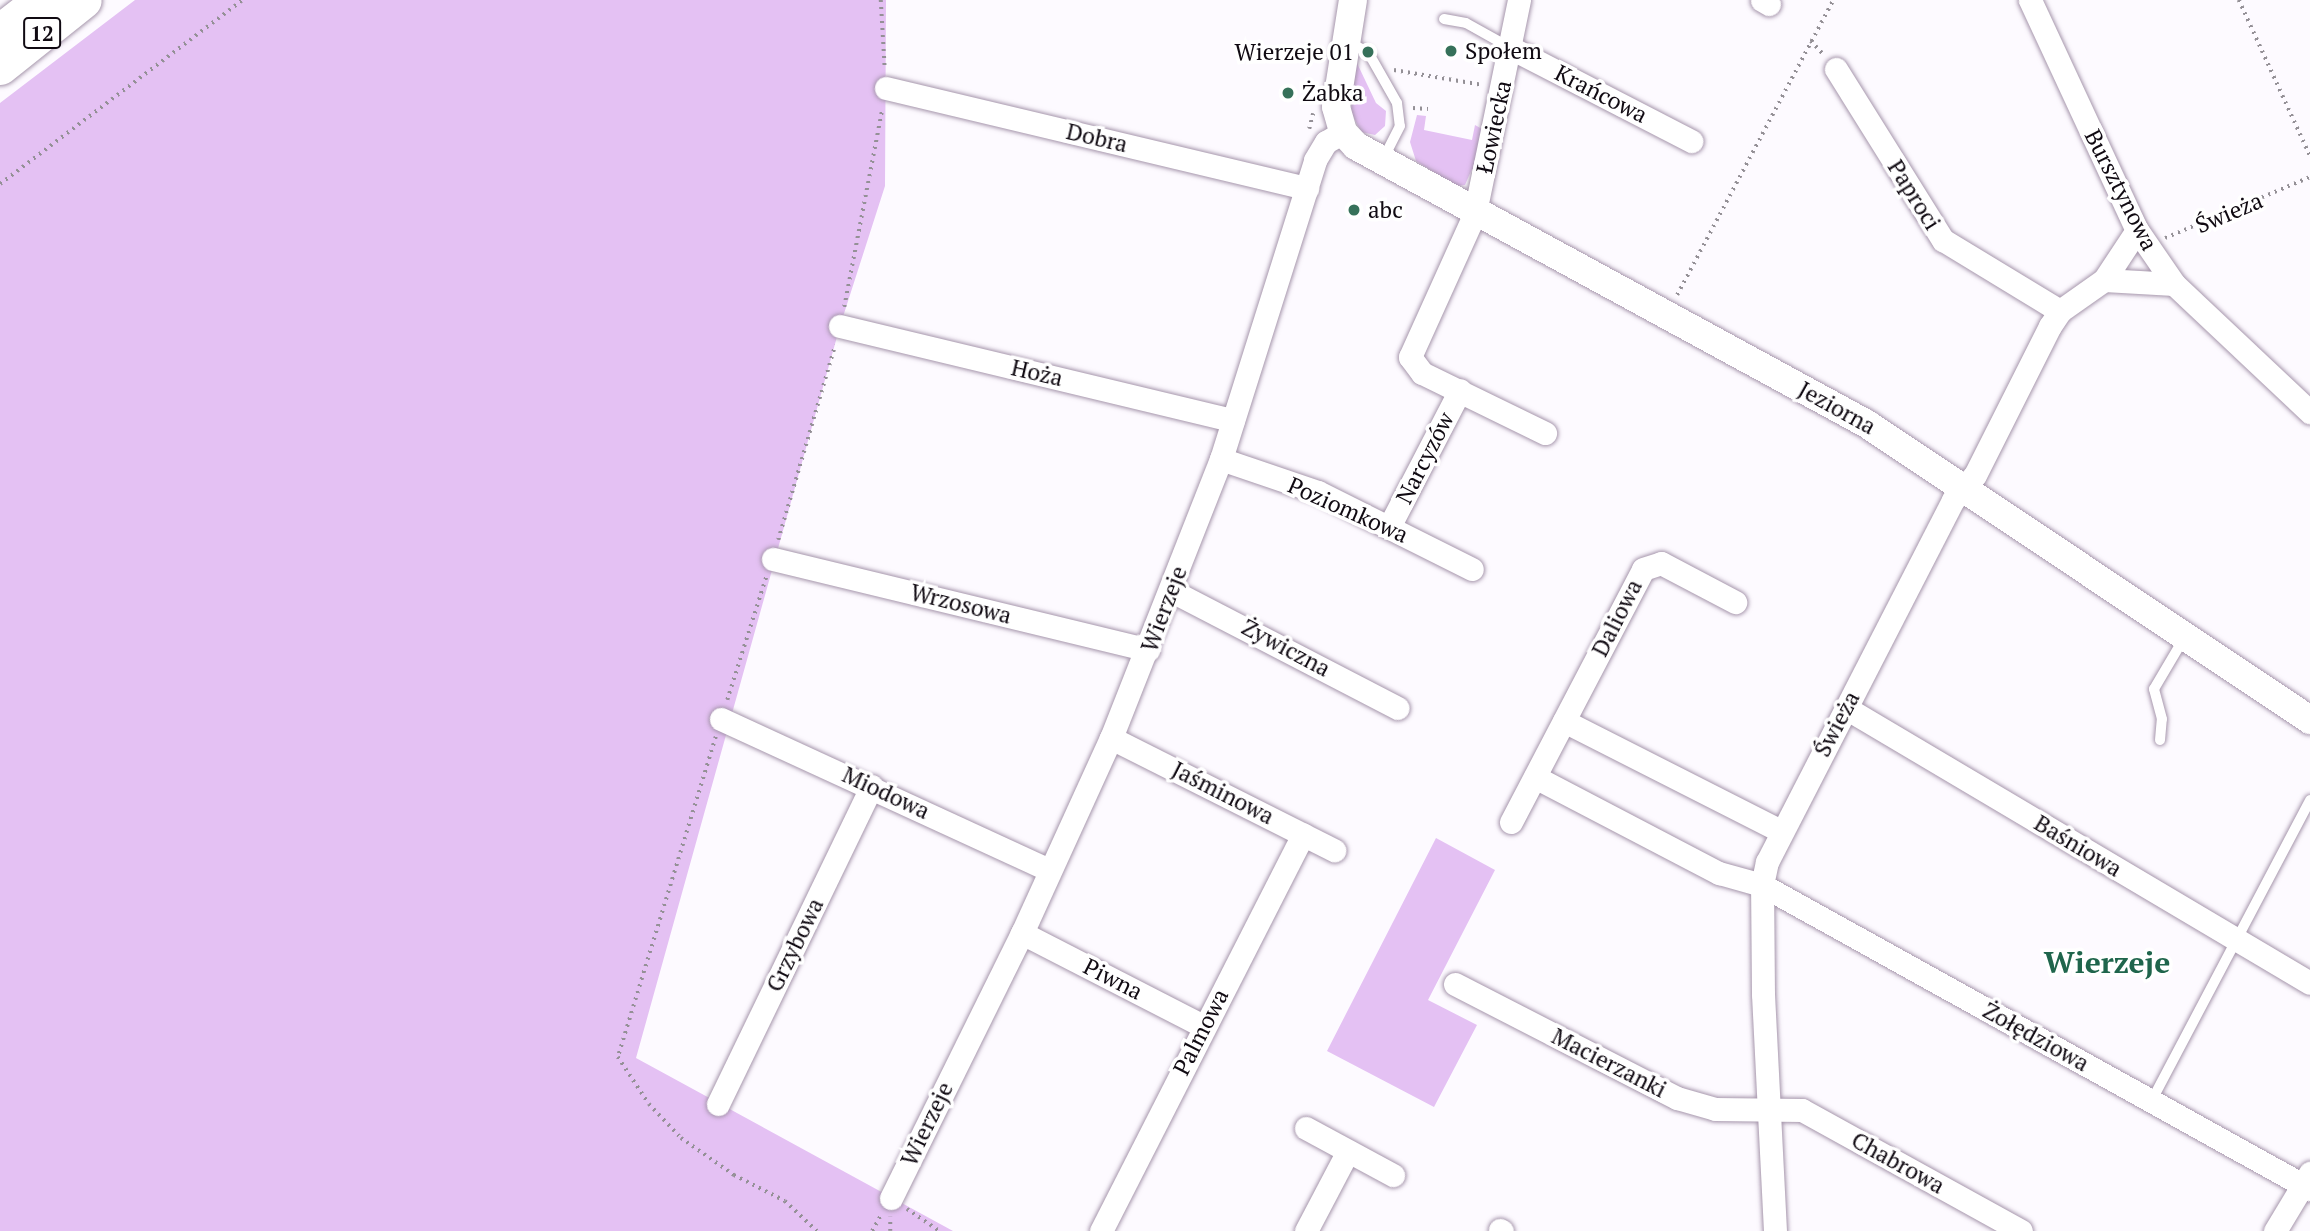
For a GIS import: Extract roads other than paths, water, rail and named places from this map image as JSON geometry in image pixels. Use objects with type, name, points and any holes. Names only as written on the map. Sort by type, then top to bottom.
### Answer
[{"type":"main road","name":"12","points":[[0,31],[40,0]]},
{"type":"main road","name":"12","points":[[0,67],[84,0]]},
{"type":"street","points":[[1343,131],[1336,107],[1353,0]]},
{"type":"street","name":"Łowiecka","points":[[1460,390],[1422,373],[1410,357],[1475,213],[1519,0]]},
{"type":"street","name":"Bursztynowa","points":[[2030,0],[2142,237],[2174,284],[2310,412]]},
{"type":"street","name":"Krańcowa","points":[[1511,48],[1691,141]]},
{"type":"street","name":"Paproci","points":[[1836,69],[1943,240],[2060,310]]},
{"type":"street","name":"Dobra","points":[[886,88],[1307,188]]},
{"type":"street","name":"Jeziorna","points":[[1343,131],[1356,146],[1382,161],[1867,424],[2310,720]]},
{"type":"street","name":"Wierzeje","points":[[891,1198],[1022,933],[1111,738],[1172,591],[1221,459],[1322,147],[1343,131]]},
{"type":"street","name":"Świeża","points":[[1775,1231],[1762,885],[1781,831],[1953,500],[1965,487],[2060,310],[2104,280],[2142,237]]},
{"type":"street","points":[[2104,280],[2174,284]]},
{"type":"street","name":"Hoża","points":[[840,326],[1233,420]]},
{"type":"street","points":[[1460,390],[1545,433]]},
{"type":"street","name":"Narcyzów","points":[[1389,527],[1460,390]]},
{"type":"street","name":"Poziomkowa","points":[[1221,459],[1318,492],[1472,569]]},
{"type":"street","name":"Wrzosowa","points":[[773,559],[1148,650]]},
{"type":"street","name":"Daliowa","points":[[1511,822],[1643,569],[1661,563],[1735,603]]},
{"type":"street","name":"Żywiczna","points":[[1172,591],[1398,708]]},
{"type":"street","name":"Baśniowa","points":[[1846,708],[2310,983]]},
{"type":"street","name":"Miodowa","points":[[721,719],[1050,870]]},
{"type":"street","points":[[1564,721],[1781,831]]},
{"type":"street","name":"Jaśminowa","points":[[1111,738],[1334,850]]},
{"type":"street","points":[[1535,777],[1726,876],[1762,885]]},
{"type":"street","name":"Grzybowa","points":[[718,1104],[872,786]]},
{"type":"street","name":"Palmowa","points":[[1109,1228],[1203,1026],[1303,834]]},
{"type":"street","name":"Żołędziowa","points":[[1762,885],[2308,1183]]},
{"type":"street","name":"Piwna","points":[[1022,933],[1203,1026]]},
{"type":"street","name":"Macierzanki","points":[[1455,984],[1677,1098],[1715,1109],[1771,1110]]},
{"type":"street","name":"Chabrowa","points":[[1771,1110],[1802,1110],[2021,1231]]},
{"type":"street","points":[[1306,1128],[1393,1175]]},
{"type":"street","points":[[1307,1231],[1348,1151]]},
{"type":"street","points":[[2275,1231],[2308,1183]]},
{"type":"lane","points":[[1444,19],[1466,23],[1511,48]]},
{"type":"lane","points":[[1346,42],[1368,52],[1397,103],[1400,125],[1382,161]]},
{"type":"lane","points":[[2160,740],[2162,719],[2154,689],[2185,635]]},
{"type":"lane","points":[[2152,1100],[2310,800]]},
{"type":"place","name":"Społem","points":[[1451,51]]},
{"type":"place","name":"Wierzeje 01","points":[[1368,52]]},
{"type":"place","name":"Żabka","points":[[1288,93]]},
{"type":"place","name":"abc","points":[[1354,210]]},
{"type":"district","name":"Wierzeje","points":[[2107,962]]}]
